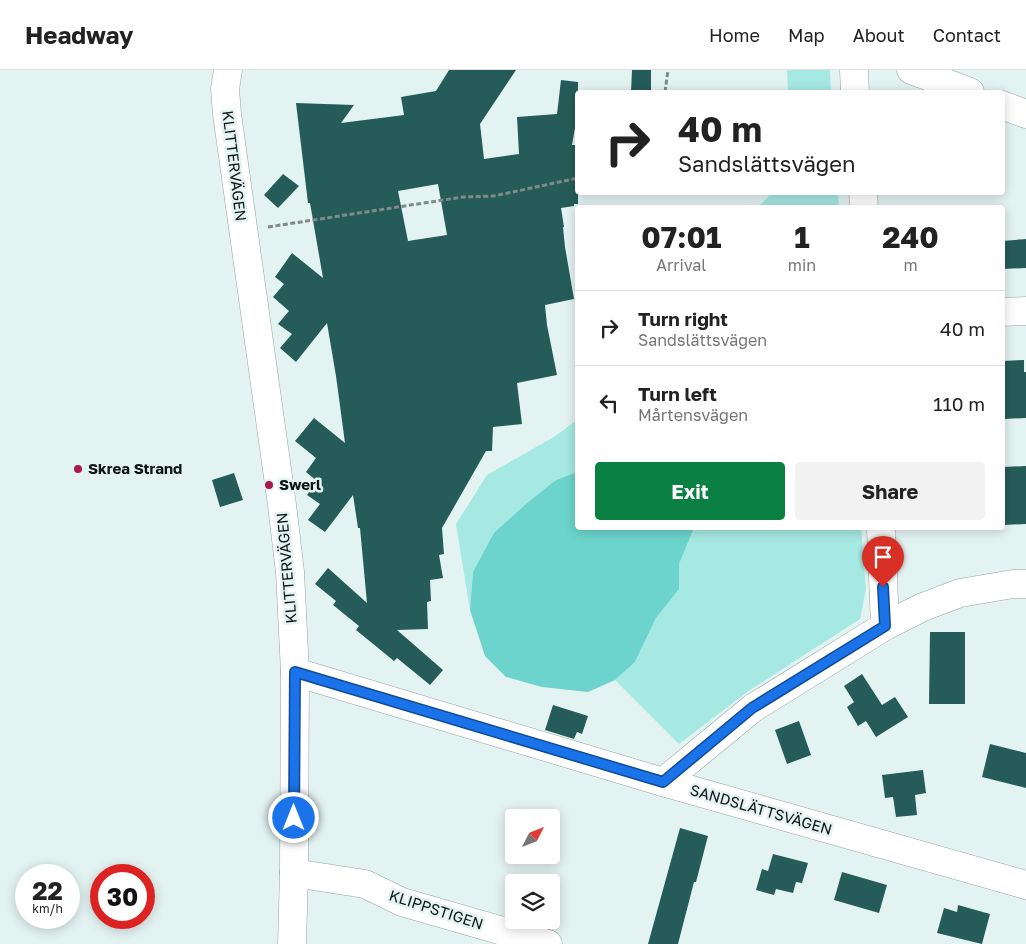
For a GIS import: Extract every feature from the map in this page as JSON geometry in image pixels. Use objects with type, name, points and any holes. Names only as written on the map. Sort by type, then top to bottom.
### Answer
[{"type":"street","points":[[854,70],[856,90]]},
{"type":"street","points":[[911,70],[965,90]]},
{"type":"street","name":"KLITTERVÄGEN","points":[[227,73],[225,89],[227,114],[290,572],[295,672],[292,944]]},
{"type":"street","points":[[1005,106],[1026,114]]},
{"type":"street","points":[[1005,312],[1026,311]]},
{"type":"street","points":[[881,530],[885,626]]},
{"type":"street","points":[[663,782],[752,708],[885,626],[923,607],[960,593],[1013,584],[1026,584]]},
{"type":"street","name":"SANDSLÄTTSVÄGEN","points":[[295,672],[663,782],[1026,885]]},
{"type":"street","name":"KLIPPSTIGEN","points":[[294,873],[365,884],[402,902],[548,944]]},
{"type":"path","points":[[665,90],[668,70]]},
{"type":"path","points":[[243,230],[463,197],[494,196],[575,179]]},
{"type":"shaded area","points":[[787,70],[830,70],[831,90],[788,90]]},
{"type":"shaded area","points":[[770,195],[838,195],[839,205],[760,205]]},
{"type":"shaded area","points":[[575,421],[575,473],[556,480],[473,572],[470,610],[456,524],[487,475],[554,437]]},
{"type":"shaded area","points":[[575,473],[575,530],[693,530],[679,564],[679,589],[656,618],[635,662],[615,680],[588,692],[542,687],[506,677],[485,656],[470,610],[473,572],[494,533],[556,480]]},
{"type":"shaded area","points":[[693,530],[861,530],[866,589],[860,619],[747,692],[679,744],[615,680],[635,662],[656,618],[679,589],[679,564]]},
{"type":"building","points":[[449,70],[516,70],[480,124],[484,159],[519,154],[517,117],[557,114],[561,80],[578,82],[578,90],[575,90],[575,128],[572,145],[575,145],[575,195],[578,195],[578,204],[561,208],[565,247],[574,299],[545,305],[557,375],[517,383],[522,424],[493,427],[492,451],[486,451],[442,528],[444,554],[439,555],[443,578],[430,580],[431,601],[427,602],[428,629],[397,630],[443,670],[430,685],[397,658],[394,661],[356,630],[359,626],[333,605],[336,601],[315,584],[328,568],[367,603],[360,528],[358,528],[353,495],[325,532],[308,520],[320,504],[307,495],[317,481],[306,472],[316,458],[295,441],[314,418],[345,443],[327,323],[296,362],[280,348],[292,334],[278,324],[289,311],[273,297],[284,284],[275,277],[292,253],[323,278],[310,203],[308,203],[296,103],[354,105],[341,123],[404,115],[401,97],[436,91]],"holes":[[[438,184],[447,235],[408,241],[398,191]]]},
{"type":"building","points":[[632,70],[651,70],[651,90],[631,90]]},
{"type":"building","points":[[283,174],[299,186],[278,208],[264,195]]},
{"type":"building","points":[[1026,239],[1026,268],[1005,269],[1005,241]]},
{"type":"building","points":[[1024,360],[1024,372],[1026,372],[1026,418],[1005,419],[1005,361]]},
{"type":"building","points":[[1026,466],[1026,524],[1005,525],[1005,467]]},
{"type":"building","points":[[234,473],[243,500],[220,507],[212,480]]},
{"type":"building","points":[[930,632],[965,632],[965,704],[929,704]]},
{"type":"building","points":[[862,674],[882,705],[895,697],[908,717],[876,737],[866,721],[858,726],[847,707],[854,702],[844,686]]},
{"type":"building","points":[[553,705],[588,716],[582,734],[577,732],[574,739],[545,730]]},
{"type":"building","points":[[799,721],[811,755],[787,764],[775,730]]},
{"type":"building","points":[[990,744],[1026,753],[1026,788],[982,777]]},
{"type":"building","points":[[923,770],[926,793],[915,795],[917,815],[896,817],[893,797],[885,798],[882,775]]},
{"type":"building","points":[[680,828],[708,836],[696,882],[694,882],[678,944],[648,944]]},
{"type":"building","points":[[773,854],[808,863],[802,883],[796,882],[793,893],[776,889],[774,895],[756,890],[762,869],[768,871]]},
{"type":"building","points":[[842,872],[887,885],[879,913],[834,900]]},
{"type":"building","points":[[958,905],[990,914],[982,944],[937,933],[944,908],[957,912]]},
{"type":"place","name":"Skrea Strand","points":[[78,469]]},
{"type":"place","name":"Swerl","points":[[269,485]]},
{"type":"route","points":[[294,818],[295,672],[663,782],[752,708],[885,626],[883,587]]}]
